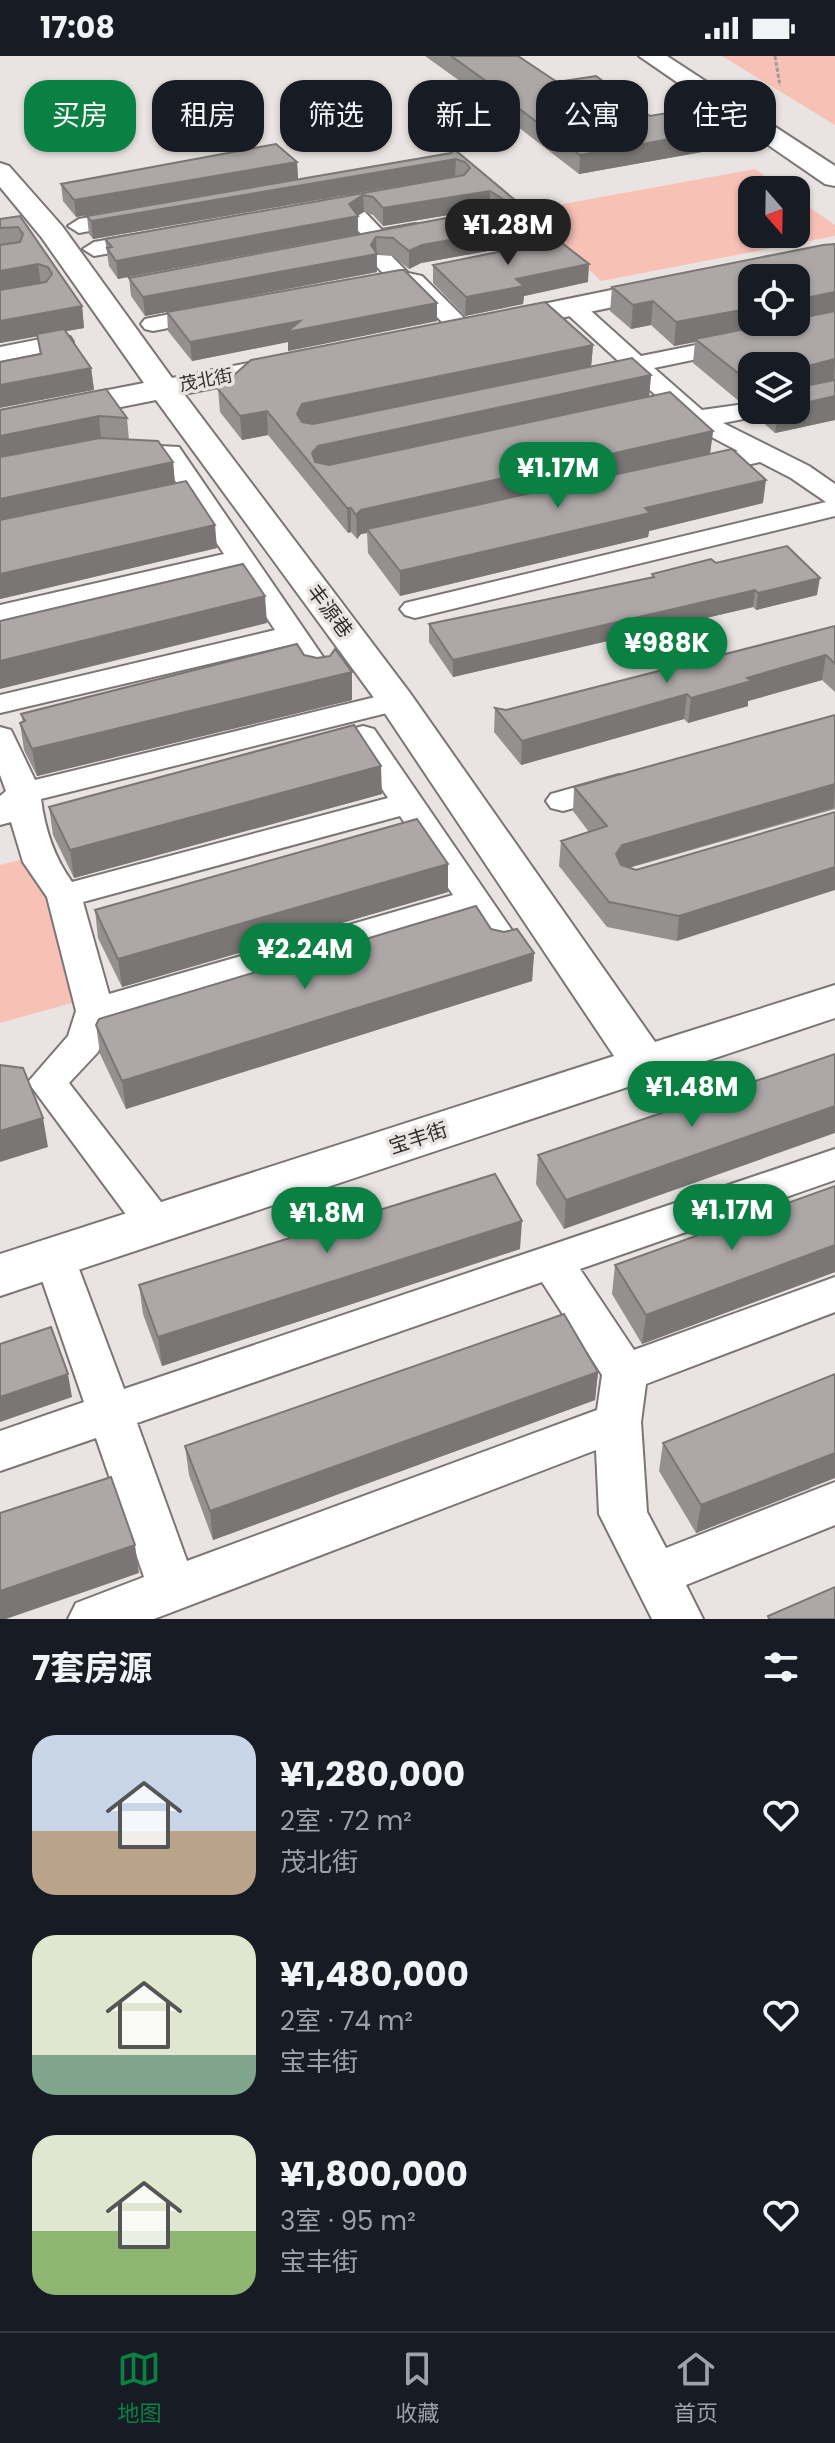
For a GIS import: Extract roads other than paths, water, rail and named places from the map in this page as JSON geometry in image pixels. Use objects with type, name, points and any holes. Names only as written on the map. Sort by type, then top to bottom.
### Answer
[{"type":"main road","points":[[651,56],[835,178]]},
{"type":"main road","points":[[680,56],[835,158]]},
{"type":"street","name":"丰源巷","points":[[0,171],[52,232],[164,389],[396,701],[644,1063]]},
{"type":"street","points":[[354,178],[309,186],[333,192],[346,205],[364,242],[462,329]]},
{"type":"street","points":[[314,210],[373,200]]},
{"type":"street","points":[[79,226],[155,212]]},
{"type":"street","points":[[364,242],[434,228]]},
{"type":"street","points":[[94,249],[173,235]]},
{"type":"street","points":[[369,284],[407,280],[437,271]]},
{"type":"street","points":[[430,336],[696,282]]},
{"type":"street","points":[[573,307],[687,411],[760,454],[800,472],[835,496]]},
{"type":"street","points":[[153,324],[230,310]]},
{"type":"street","points":[[609,375],[759,340]]},
{"type":"street","points":[[0,354],[61,342]]},
{"type":"street","name":"茂北街","points":[[0,421],[321,357]]},
{"type":"street","points":[[648,409],[738,410]]},
{"type":"street","points":[[102,450],[170,453],[319,673]]},
{"type":"street","points":[[667,475],[760,454]]},
{"type":"street","points":[[800,472],[835,464]]},
{"type":"street","points":[[165,498],[195,492]]},
{"type":"street","points":[[415,609],[835,508]]},
{"type":"street","points":[[0,614],[241,559]]},
{"type":"street","points":[[0,704],[293,635]]},
{"type":"street","points":[[12,803],[396,701]]},
{"type":"street","points":[[363,736],[504,945]]},
{"type":"street","points":[[0,737],[12,803],[27,820],[40,862],[64,896],[95,1011],[85,1042],[32,1080],[157,1224]]},
{"type":"street","points":[[563,801],[653,776]]},
{"type":"street","points":[[64,896],[409,803]]},
{"type":"street","points":[[95,1011],[474,901]]},
{"type":"street","name":"宝丰街","points":[[0,1275],[835,1001]]},
{"type":"street","points":[[0,1451],[835,1164]]},
{"type":"street","points":[[55,1257],[173,1589]]},
{"type":"street","points":[[551,1260],[625,1373],[618,1422],[623,1514],[678,1619]]},
{"type":"street","points":[[625,1373],[835,1294]]},
{"type":"street","points":[[93,1619],[618,1422]]},
{"type":"street","points":[[655,1575],[835,1503]]}]
